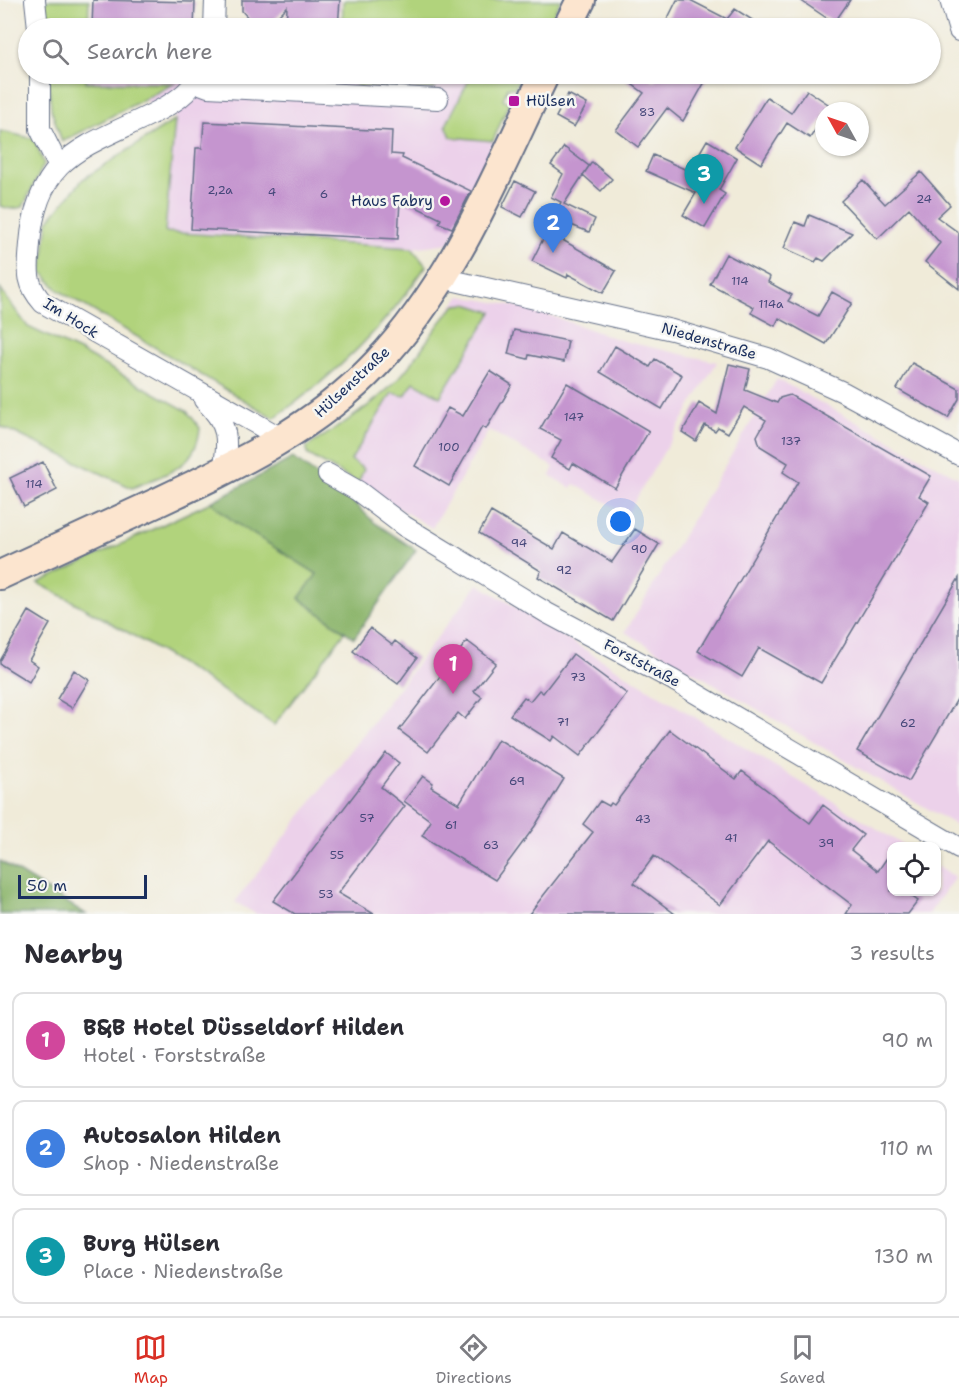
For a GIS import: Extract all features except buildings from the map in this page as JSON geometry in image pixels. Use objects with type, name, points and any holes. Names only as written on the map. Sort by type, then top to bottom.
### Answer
[{"type":"main road","points":[[572,18],[581,0]]},
{"type":"main road","name":"Hülsenstraße","points":[[0,575],[223,472],[283,440],[329,407],[378,363],[442,278],[481,208],[540,84]]},
{"type":"street","points":[[35,0],[37,18]]},
{"type":"street","points":[[214,18],[215,0]]},
{"type":"street","points":[[950,0],[959,31]]},
{"type":"street","points":[[40,84],[40,129],[58,165]]},
{"type":"street","name":"Im Hock","points":[[193,84],[182,97],[83,148],[58,165],[40,194],[32,222],[28,275],[32,291],[43,303],[283,440]]},
{"type":"street","name":"Im Hock","points":[[205,84],[208,87],[438,99]]},
{"type":"street","name":"Niedenstraße","points":[[442,278],[659,327],[768,358],[843,392],[959,455]]},
{"type":"street","name":"Im Hock","points":[[196,392],[215,410],[227,431],[223,472]]},
{"type":"street","name":"Forststraße","points":[[328,474],[358,491],[404,526],[538,607],[673,680],[959,848]]},
{"type":"shaded area","points":[[97,84],[517,84],[515,88],[508,87],[503,99],[509,103],[466,211],[449,243],[412,248],[164,232],[176,112]]},
{"type":"shaded area","points":[[460,296],[532,309],[623,341],[717,362],[627,514],[574,484],[571,488],[550,476],[554,467],[489,430],[432,528],[307,454],[307,447],[370,405],[400,377]]},
{"type":"shaded area","points":[[777,379],[959,478],[959,827],[625,632]]},
{"type":"shaded area","points":[[478,584],[898,842],[887,842],[887,896],[941,896],[941,868],[955,877],[929,914],[256,914],[235,902]]},
{"type":"green space","points":[[45,0],[89,0],[88,18],[45,18]]},
{"type":"green space","points":[[345,0],[561,0],[551,18],[342,18]]},
{"type":"green space","points":[[49,84],[173,84],[62,142],[51,109]]},
{"type":"green space","points":[[355,84],[438,84],[433,89],[357,86]]},
{"type":"green space","points":[[467,84],[517,84],[515,88],[508,87],[503,99],[509,103],[493,141],[451,137],[446,125]]},
{"type":"green space","points":[[175,120],[165,232],[412,248],[426,266],[394,310],[358,349],[318,385],[274,418],[58,290],[42,272],[48,221],[83,179]]},
{"type":"green space","points":[[0,131],[34,139],[44,164],[23,207],[11,209],[0,206]]},
{"type":"green space","points":[[0,289],[28,327],[81,352],[187,411],[200,428],[197,442],[186,461],[167,473],[132,488],[0,426]]},
{"type":"green space","points":[[467,304],[492,312],[440,397],[414,382],[405,396],[392,393],[351,460],[364,469],[358,483],[307,454],[307,447],[355,415],[389,388],[407,369],[448,313],[456,305]]},
{"type":"green space","points":[[293,458],[350,499],[375,523],[416,550],[354,638],[299,598],[317,574],[234,522],[211,502]]},
{"type":"green space","points":[[211,502],[234,522],[318,574],[299,598],[345,632],[274,725],[217,686],[158,650],[38,583]]},
{"type":"green space","points":[[0,861],[86,914],[0,914]]},
{"type":"place","name":"Hülsen","points":[[514,101]]},
{"type":"place","name":"Haus Fabry","points":[[445,201]]},
{"type":"place","name":"Burg Hülsen","points":[[704,204]]},
{"type":"place","name":"Autosalon Hilden","points":[[553,253]]},
{"type":"place","name":"B&B Hotel Düsseldorf Hilden","points":[[453,694]]}]
